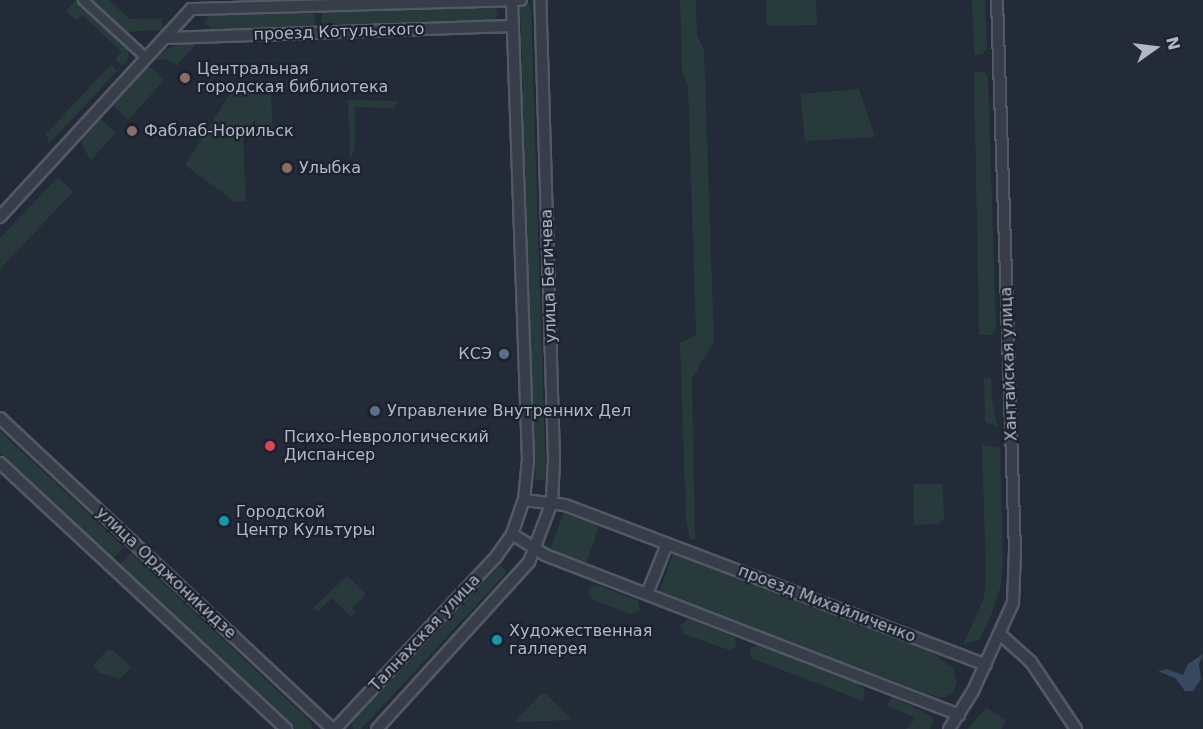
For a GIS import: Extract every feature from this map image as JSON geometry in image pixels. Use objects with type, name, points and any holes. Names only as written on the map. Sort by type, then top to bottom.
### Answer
[{"type":"street","points":[[83,0],[146,58]]},
{"type":"street","name":"улица Бегичева","points":[[512,0],[528,460],[524,500],[512,534]]},
{"type":"street","name":"проезд Котульского","points":[[0,217],[190,9],[521,0]]},
{"type":"street","name":"улица Бегичева","points":[[536,548],[552,502],[554,459],[540,0]]},
{"type":"street","name":"Хантайская улица","points":[[949,729],[959,716],[986,665],[1013,603],[1015,552],[997,0]]},
{"type":"street","name":"проезд Котульского","points":[[165,38],[513,26]]},
{"type":"street","name":"улица Орджоникидзе","points":[[0,418],[334,729]]},
{"type":"street","name":"улица Орджоникидзе","points":[[0,463],[286,729]]},
{"type":"street","name":"проезд Михайличенко","points":[[524,500],[552,502],[986,665]]},
{"type":"street","points":[[512,534],[536,548],[647,594],[959,716]]},
{"type":"street","name":"Талнахская улица","points":[[334,729],[496,557],[512,534]]},
{"type":"street","points":[[647,594],[667,544]]},
{"type":"street","name":"Талнахская улица","points":[[377,729],[473,626],[529,562],[536,548]]},
{"type":"street","points":[[1001,634],[1030,662],[1076,729]]},
{"type":"shaded area","points":[[76,0],[127,47],[129,58],[122,66],[115,59],[122,52],[82,15],[77,21],[66,11]]},
{"type":"shaded area","points":[[92,0],[109,0],[129,19],[162,18],[163,30],[126,32]]},
{"type":"shaded area","points":[[680,0],[696,0],[697,36],[704,49],[714,341],[692,379],[695,540],[690,539],[686,520],[680,343],[696,335],[688,87],[682,71]]},
{"type":"shaded area","points":[[766,0],[816,0],[817,25],[767,26]]},
{"type":"shaded area","points":[[972,0],[985,0],[987,49],[982,54],[974,55]]},
{"type":"shaded area","points":[[527,2],[531,7],[546,481],[535,479],[520,7]]},
{"type":"shaded area","points":[[493,6],[498,13],[493,22],[322,27],[322,11]]},
{"type":"shaded area","points":[[315,11],[315,27],[212,30],[204,22],[211,15]]},
{"type":"shaded area","points":[[187,42],[198,42],[177,65],[165,59],[153,61],[168,48]]},
{"type":"shaded area","points":[[111,64],[117,71],[49,144],[46,134]]},
{"type":"shaded area","points":[[149,66],[164,80],[128,120],[113,106]]},
{"type":"shaded area","points":[[974,72],[984,72],[988,77],[996,329],[991,335],[979,335]]},
{"type":"shaded area","points":[[859,89],[875,137],[805,141],[800,94]]},
{"type":"shaded area","points":[[271,91],[273,138],[243,139],[246,201],[235,202],[185,165],[231,92]]},
{"type":"shaded area","points":[[348,100],[398,101],[394,108],[355,107],[355,148],[350,160]]},
{"type":"shaded area","points":[[101,119],[116,133],[91,160],[82,146],[82,140]]},
{"type":"shaded area","points":[[58,177],[73,192],[0,269],[0,238]]},
{"type":"shaded area","points":[[991,378],[992,401],[998,427],[985,422],[984,379]]},
{"type":"shaded area","points":[[0,431],[124,547],[113,559],[0,453]]},
{"type":"shaded area","points":[[982,445],[1000,448],[1003,556],[1001,585],[989,621],[980,639],[963,645],[983,601],[986,581]]},
{"type":"shaded area","points":[[913,484],[943,484],[944,518],[939,524],[914,525]]},
{"type":"shaded area","points":[[563,513],[599,526],[586,564],[550,551]]},
{"type":"shaded area","points":[[131,553],[310,721],[313,729],[295,729],[119,565]]},
{"type":"shaded area","points":[[673,554],[933,653],[953,669],[957,683],[954,690],[946,697],[936,697],[659,592]]},
{"type":"shaded area","points":[[500,565],[507,572],[361,729],[353,729],[352,723]]},
{"type":"shaded area","points":[[347,576],[366,594],[352,609],[356,612],[351,617],[332,598],[318,612],[314,607]]},
{"type":"shaded area","points":[[596,585],[638,600],[640,610],[630,614],[591,599],[588,590]]},
{"type":"shaded area","points":[[689,619],[735,637],[736,647],[729,650],[684,634],[680,625]]},
{"type":"shaded area","points":[[759,645],[856,682],[865,691],[863,701],[751,658],[750,648]]},
{"type":"shaded area","points":[[107,650],[114,651],[131,667],[120,679],[100,673],[93,666]]},
{"type":"shaded area","points":[[541,694],[546,694],[573,720],[514,722]]},
{"type":"shaded area","points":[[892,697],[931,716],[934,721],[930,729],[906,729],[916,718],[887,706]]},
{"type":"shaded area","points":[[986,707],[1006,720],[1001,729],[968,729]]},
{"type":"water","points":[[1203,654],[1199,664],[1201,679],[1193,691],[1185,691],[1175,678],[1158,671],[1167,669],[1183,675],[1188,664]]},
{"type":"place","name":"Центральная городская библиотека","points":[[185,78]]},
{"type":"place","name":"Фаблаб-Норильск","points":[[132,131]]},
{"type":"place","name":"Улыбка","points":[[287,168]]},
{"type":"place","name":"КСЭ","points":[[504,354]]},
{"type":"place","name":"Управление Внутренних Дел","points":[[375,411]]},
{"type":"place","name":"Психо-Неврологический Диспансер","points":[[270,446]]},
{"type":"place","name":"Городской Центр Культуры","points":[[224,521]]},
{"type":"place","name":"Художественная галлерея","points":[[497,640]]}]
